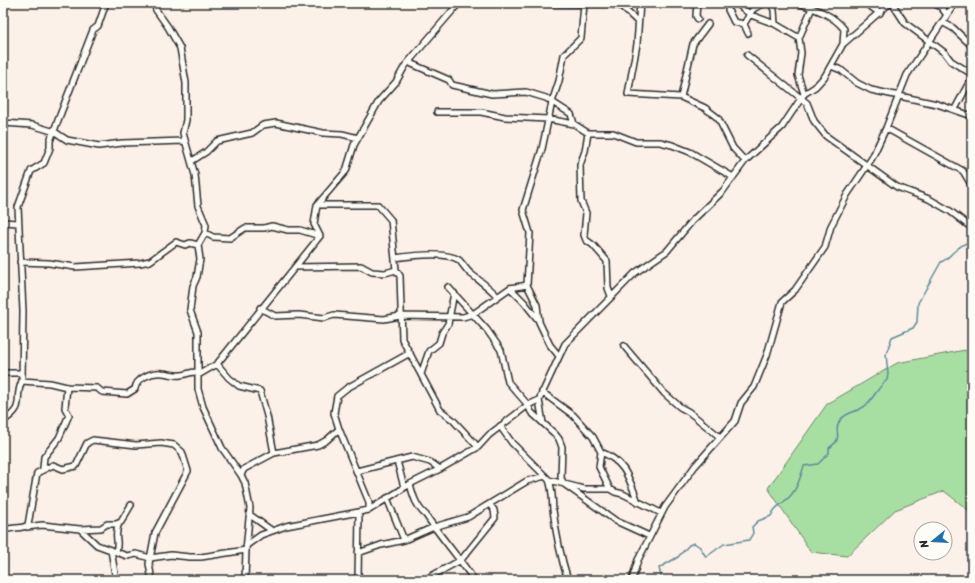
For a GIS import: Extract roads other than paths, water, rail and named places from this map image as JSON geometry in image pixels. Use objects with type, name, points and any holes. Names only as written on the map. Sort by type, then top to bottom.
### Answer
[{"type":"street","points":[[3,421],[16,410],[19,404],[18,389],[22,381],[23,311],[18,207],[31,171],[44,163],[50,148],[50,141],[55,132],[93,30],[98,26],[106,3]]},
{"type":"street","points":[[154,3],[156,10],[175,37],[182,56],[186,83],[186,120],[183,133],[196,175],[198,206],[206,225],[205,233],[198,244],[200,259],[197,277],[193,286],[190,310],[198,332],[198,389],[203,408],[222,448],[242,475],[245,483],[250,515],[246,547],[245,580]]},
{"type":"street","points":[[320,236],[314,224],[318,205],[346,171],[358,138],[379,101],[396,82],[405,66],[459,3]]},
{"type":"street","points":[[527,3],[610,4],[621,6],[638,22]]},
{"type":"street","points":[[640,3],[637,44],[628,94],[681,97],[705,108],[718,118],[733,148],[745,161]]},
{"type":"street","points":[[697,3],[696,16],[698,19]]},
{"type":"street","points":[[729,3],[728,10],[734,22],[744,24]]},
{"type":"street","points":[[736,3],[751,15],[775,24],[799,38]]},
{"type":"street","points":[[744,24],[751,15],[753,9],[765,3]]},
{"type":"street","points":[[771,3],[774,10],[775,24]]},
{"type":"street","points":[[798,3],[823,12],[840,23],[844,29],[844,44]]},
{"type":"street","points":[[865,3],[880,14]]},
{"type":"street","points":[[543,423],[539,400],[565,344],[635,273],[667,250],[693,220],[723,191],[745,161],[782,127],[803,96],[815,87],[831,66],[844,44],[891,3],[900,18],[972,76],[955,109]]},
{"type":"street","points":[[933,3],[941,7],[947,15]]},
{"type":"street","points":[[632,580],[638,560],[661,513],[682,484],[735,421],[741,403],[754,387],[767,356],[782,302],[795,290],[825,247],[831,226],[847,194],[866,165],[886,128],[907,75],[955,3]]},
{"type":"street","points":[[539,322],[537,305],[527,284],[530,233],[523,210],[538,164],[552,102],[560,81],[564,55],[581,38],[584,4]]},
{"type":"street","points":[[812,8],[799,38],[801,54],[798,76],[803,96],[814,121],[826,136],[897,187],[929,199],[950,211],[968,225]]},
{"type":"street","points":[[942,22],[953,28],[972,46]]},
{"type":"street","points":[[681,97],[693,44],[708,24]]},
{"type":"street","points":[[744,24],[748,33]]},
{"type":"street","points":[[747,55],[803,96]]},
{"type":"street","points":[[410,62],[448,80],[452,85],[469,90],[492,94],[526,92],[546,98],[571,114],[574,124]]},
{"type":"street","points":[[831,66],[841,70],[862,86],[898,97],[937,104],[972,116]]},
{"type":"street","points":[[437,112],[481,112],[505,117],[548,120],[574,124],[588,133],[613,133],[636,142],[660,142],[690,152],[733,177]]},
{"type":"street","points":[[3,123],[32,125],[55,132],[67,140],[99,146],[122,143],[185,141]]},
{"type":"street","points":[[192,161],[206,152],[217,141],[252,133],[263,125],[276,123],[323,133],[342,134],[358,138]]},
{"type":"street","points":[[886,128],[963,171],[972,186]]},
{"type":"street","points":[[588,133],[585,151],[580,165],[582,174],[581,201],[586,213],[584,234],[586,240],[593,245],[607,261],[608,288],[611,296]]},
{"type":"street","points":[[318,205],[378,205],[391,220],[396,270],[400,276],[400,316],[402,339],[440,410],[454,420],[478,447]]},
{"type":"street","points":[[3,222],[18,223]]},
{"type":"street","points":[[205,233],[212,237],[230,238],[245,228],[264,228],[272,226],[288,230],[300,230],[320,236]]},
{"type":"street","points":[[22,381],[50,383],[67,387],[97,388],[102,392],[127,394],[134,389],[140,379],[152,374],[163,373],[168,375],[183,376],[188,372],[198,374],[217,364],[260,308],[320,236]]},
{"type":"street","points":[[20,262],[49,263],[75,267],[140,263],[150,261],[176,242],[185,245],[190,243],[198,244]]},
{"type":"street","points":[[395,258],[420,255],[450,257],[458,260],[470,273],[488,286],[496,296]]},
{"type":"street","points":[[295,267],[361,266],[372,272],[385,273],[396,270]]},
{"type":"street","points":[[260,308],[275,316],[299,315],[324,318],[334,315],[384,319],[400,316],[463,316],[473,314],[496,296],[510,288],[527,284]]},
{"type":"street","points":[[448,287],[473,314],[500,350],[508,382],[528,405],[531,412],[555,434],[562,447],[560,470],[561,478],[564,484],[616,521],[649,536]]},
{"type":"street","points":[[510,288],[524,302],[539,322],[550,345],[559,356]]},
{"type":"street","points":[[421,374],[429,351],[439,343],[450,317],[454,293]]},
{"type":"street","points":[[624,346],[664,393],[720,437]]},
{"type":"street","points":[[369,510],[369,502],[338,429],[334,413],[337,396],[347,388],[410,353]]},
{"type":"street","points":[[217,364],[229,378],[239,386],[260,391],[267,416],[274,453]]},
{"type":"street","points":[[3,373],[22,373]]},
{"type":"street","points":[[44,468],[44,457],[60,438],[69,415],[65,408],[67,387]]},
{"type":"street","points":[[542,392],[573,415],[593,437],[601,452],[599,467],[610,489]]},
{"type":"street","points":[[80,529],[97,545],[127,556],[136,554],[150,558],[171,555],[201,557],[246,547],[271,530],[369,510],[404,487],[440,469],[478,447],[500,426],[528,405],[539,400]]},
{"type":"street","points":[[500,426],[512,443],[547,478],[553,490],[553,511],[560,552],[568,580]]},
{"type":"street","points":[[242,475],[244,469],[274,453],[318,445],[327,440],[338,429]]},
{"type":"street","points":[[27,527],[35,477],[37,473],[44,468],[54,465],[62,469],[69,469],[76,466],[88,443],[93,440],[136,445],[161,443],[174,445],[182,452],[188,471],[154,533],[150,558],[152,580]]},
{"type":"street","points":[[601,452],[613,457],[628,474],[638,502]]},
{"type":"street","points":[[357,472],[412,457],[430,462],[440,469]]},
{"type":"street","points":[[398,461],[404,487]]},
{"type":"street","points":[[358,553],[381,545],[404,540],[434,527],[468,517],[490,505],[496,498],[527,481],[547,478],[584,489],[610,489],[661,513]]},
{"type":"street","points":[[410,484],[413,497],[453,553],[461,560],[474,580]]},
{"type":"street","points":[[387,498],[404,540]]},
{"type":"street","points":[[116,580],[113,551],[118,545],[115,533],[119,523],[131,505]]},
{"type":"street","points":[[424,580],[461,560],[495,518],[494,510],[490,505]]},
{"type":"street","points":[[358,580],[359,512]]},
{"type":"street","points":[[250,515],[271,530]]},
{"type":"street","points":[[3,531],[12,527],[42,525],[80,529],[100,528],[107,524],[119,523]]},
{"type":"waterway","points":[[662,580],[659,568],[678,557],[689,545],[694,543],[700,547],[706,557],[724,544],[749,540],[753,533],[752,527],[758,521],[771,516],[776,508],[793,493],[798,484],[804,466],[818,464],[829,453],[829,448],[837,441],[837,427],[841,419],[847,414],[864,407],[887,380],[888,374],[886,354],[892,337],[913,328],[917,322],[918,303],[941,262],[959,247],[972,239]]}]
